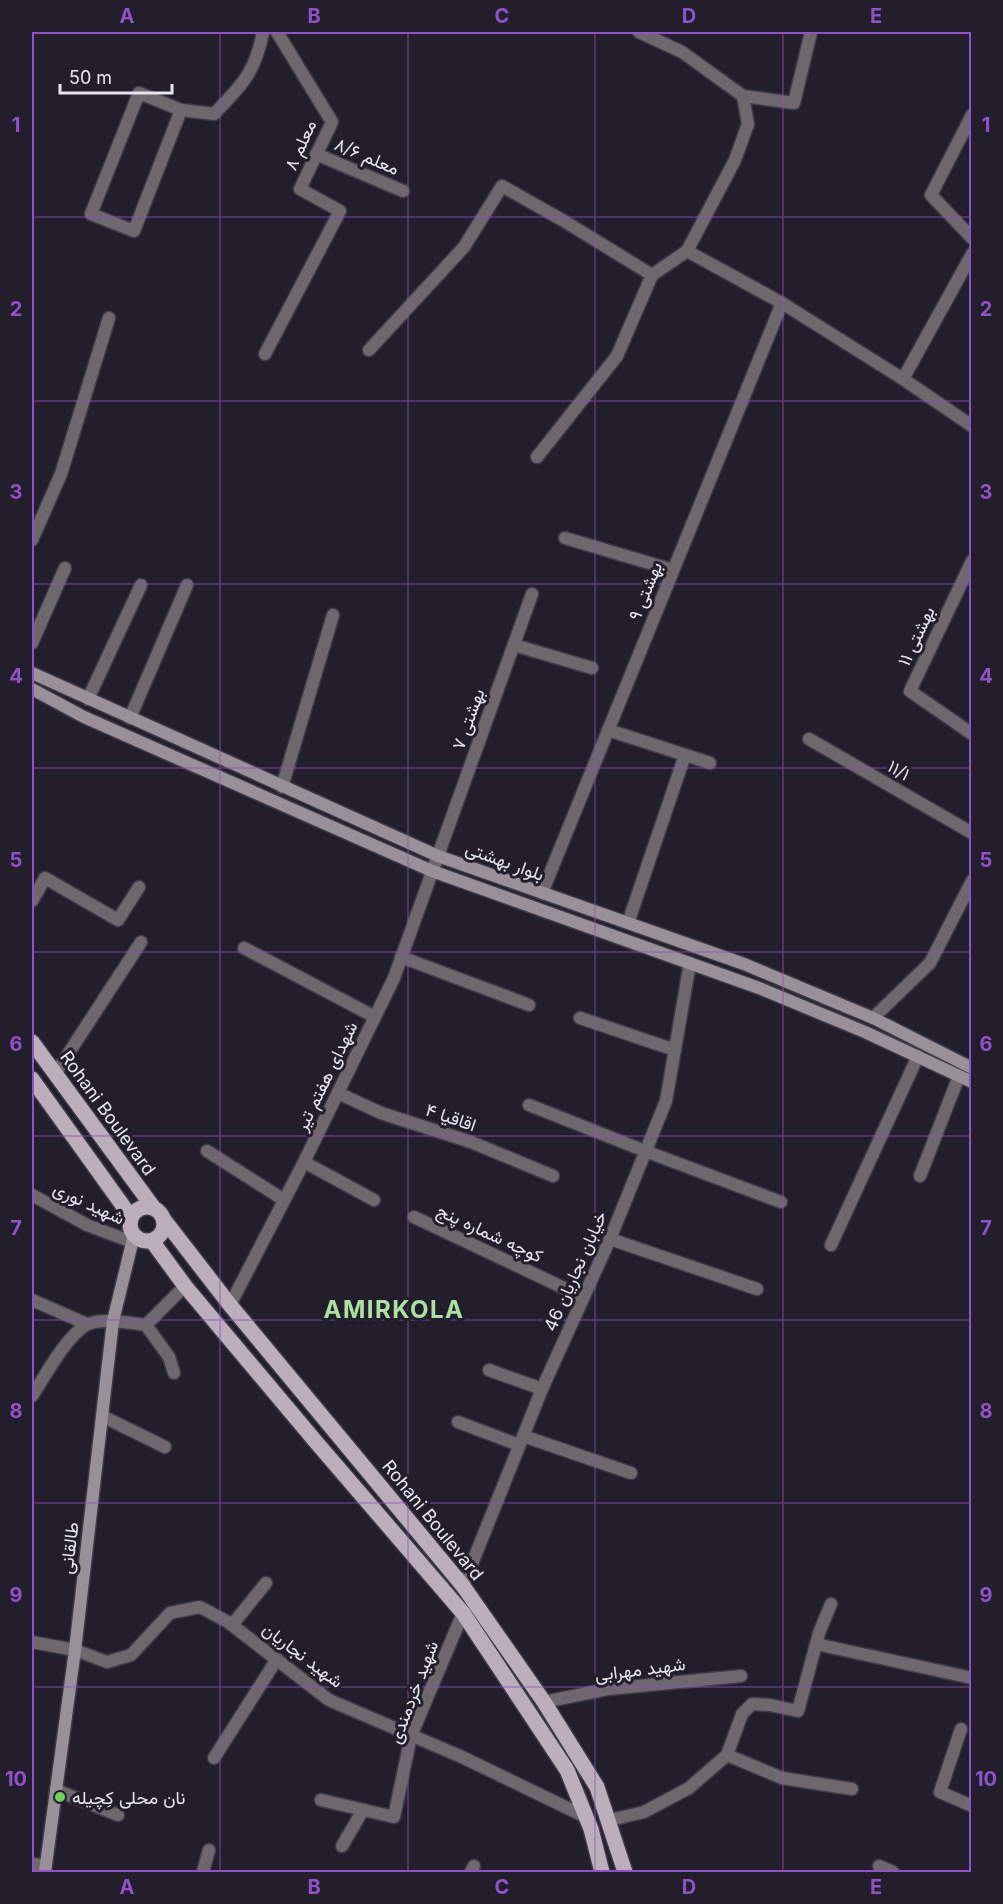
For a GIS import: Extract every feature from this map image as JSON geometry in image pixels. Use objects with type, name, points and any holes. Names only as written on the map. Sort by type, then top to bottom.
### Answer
[{"type":"main road","name":"بلوار بهشتی","points":[[32,673],[438,856],[744,964],[873,1018],[972,1068]]},
{"type":"main road","name":"بلوار بهشتی","points":[[32,689],[84,717],[432,871],[770,992],[972,1082]]},
{"type":"main road","points":[[219,775],[224,761]]},
{"type":"main road","points":[[690,963],[695,948]]},
{"type":"main road","name":"Rohani Boulevard","points":[[32,1042],[153,1207]]},
{"type":"main road","points":[[32,1079],[131,1217]]},
{"type":"main road","points":[[153,1207],[163,1215],[165,1221],[162,1233],[152,1241],[133,1239],[131,1217],[140,1208],[153,1207]]},
{"type":"main road","name":"Rohani Boulevard","points":[[165,1221],[230,1305],[463,1586],[544,1702],[597,1787],[610,1820],[625,1872]]},
{"type":"main road","name":"طالقانی","points":[[45,1869],[75,1650],[113,1321],[133,1239]]},
{"type":"main road","name":"Rohani Boulevard","points":[[152,1241],[185,1286],[463,1613],[567,1770],[586,1817],[602,1872]]},
{"type":"street","points":[[181,110],[134,231],[91,214],[139,93],[181,110],[214,114],[246,80],[259,55],[263,32]]},
{"type":"street","points":[[639,32],[682,52],[743,96],[794,103],[811,32]]},
{"type":"street","name":"معلم ۸","points":[[265,354],[340,211],[300,189],[332,122],[282,34]]},
{"type":"street","points":[[537,457],[617,356],[652,275],[687,251],[735,160],[748,124],[743,96]]},
{"type":"street","points":[[972,115],[931,195],[972,238]]},
{"type":"street","name":"معلم ۸/۶","points":[[316,154],[403,191]]},
{"type":"street","points":[[369,350],[464,247],[502,186],[652,275]]},
{"type":"street","points":[[687,251],[782,303],[903,379],[972,426]]},
{"type":"street","points":[[903,379],[972,254]]},
{"type":"street","name":"بهشتی ۹","points":[[542,893],[782,303]]},
{"type":"street","points":[[32,540],[61,474],[110,318]]},
{"type":"street","points":[[565,538],[673,570]]},
{"type":"street","name":"بهشتی ۱۱","points":[[972,561],[910,691],[972,734]]},
{"type":"street","points":[[32,643],[65,568]]},
{"type":"street","points":[[88,699],[141,585]]},
{"type":"street","points":[[130,718],[187,585]]},
{"type":"street","name":"بهشتی ۷","points":[[438,856],[532,594]]},
{"type":"street","points":[[282,787],[333,615]]},
{"type":"street","points":[[514,645],[592,668]]},
{"type":"street","points":[[608,730],[710,763]]},
{"type":"street","name":"۱۱/۱","points":[[809,739],[972,833]]},
{"type":"street","points":[[628,923],[685,755]]},
{"type":"street","name":"شهدای هفتم تیر","points":[[230,1305],[304,1162],[394,978],[438,856]]},
{"type":"street","points":[[32,902],[45,878],[118,920],[139,886]]},
{"type":"street","points":[[873,1018],[930,963],[972,881]]},
{"type":"street","points":[[55,1074],[141,942]]},
{"type":"street","points":[[244,948],[375,1017]]},
{"type":"street","points":[[401,957],[529,1005]]},
{"type":"street","name":"خیابان نجاریان 46","points":[[463,1586],[542,1389],[610,1239],[666,1101],[690,963]]},
{"type":"street","points":[[580,1018],[675,1050]]},
{"type":"street","points":[[831,1245],[918,1056]]},
{"type":"street","points":[[920,1176],[959,1076]]},
{"type":"street","name":"اقاقیا ۴","points":[[338,1092],[381,1113],[471,1142],[553,1176]]},
{"type":"street","points":[[529,1105],[780,1202]]},
{"type":"street","points":[[207,1151],[284,1200]]},
{"type":"street","points":[[304,1162],[375,1200]]},
{"type":"street","name":"شهید نوری","points":[[32,1195],[87,1225],[133,1239]]},
{"type":"street","name":"کوچه شماره پنج","points":[[414,1217],[582,1297]]},
{"type":"street","points":[[610,1239],[757,1289]]},
{"type":"street","points":[[146,1325],[185,1286]]},
{"type":"street","points":[[32,1300],[87,1324],[113,1321],[146,1325],[169,1356],[174,1373]]},
{"type":"street","points":[[32,1396],[68,1341],[87,1324]]},
{"type":"street","points":[[489,1370],[542,1389]]},
{"type":"street","points":[[102,1416],[165,1447]]},
{"type":"street","points":[[458,1422],[631,1473]]},
{"type":"street","points":[[232,1625],[266,1583]]},
{"type":"street","points":[[610,1820],[644,1812],[688,1788],[727,1755],[742,1714],[752,1704],[798,1711],[816,1644],[831,1604]]},
{"type":"street","name":"شهید نجاریان","points":[[32,1642],[75,1650],[107,1662],[130,1655],[170,1613],[200,1607],[232,1625],[329,1700],[462,1756],[586,1817]]},
{"type":"street","name":"شهید خردمندی","points":[[321,1800],[394,1817],[411,1736],[463,1613]]},
{"type":"street","points":[[816,1644],[972,1678]]},
{"type":"street","points":[[213,1758],[277,1659]]},
{"type":"street","name":"شهید مهرابی","points":[[544,1702],[608,1689],[741,1676]]},
{"type":"street","points":[[961,1730],[940,1792],[972,1806]]},
{"type":"street","points":[[727,1755],[782,1778],[852,1789]]},
{"type":"street","points":[[56,1790],[118,1815]]},
{"type":"street","points":[[342,1846],[363,1810]]},
{"type":"street","points":[[203,1872],[209,1850]]},
{"type":"street","points":[[32,1864],[45,1869]]},
{"type":"street","points":[[879,1866],[893,1872]]},
{"type":"place","name":"نان محلی کِچیله","points":[[60,1797]]},
{"type":"district","name":"AMIRKOLA","points":[[394,1309]]}]
